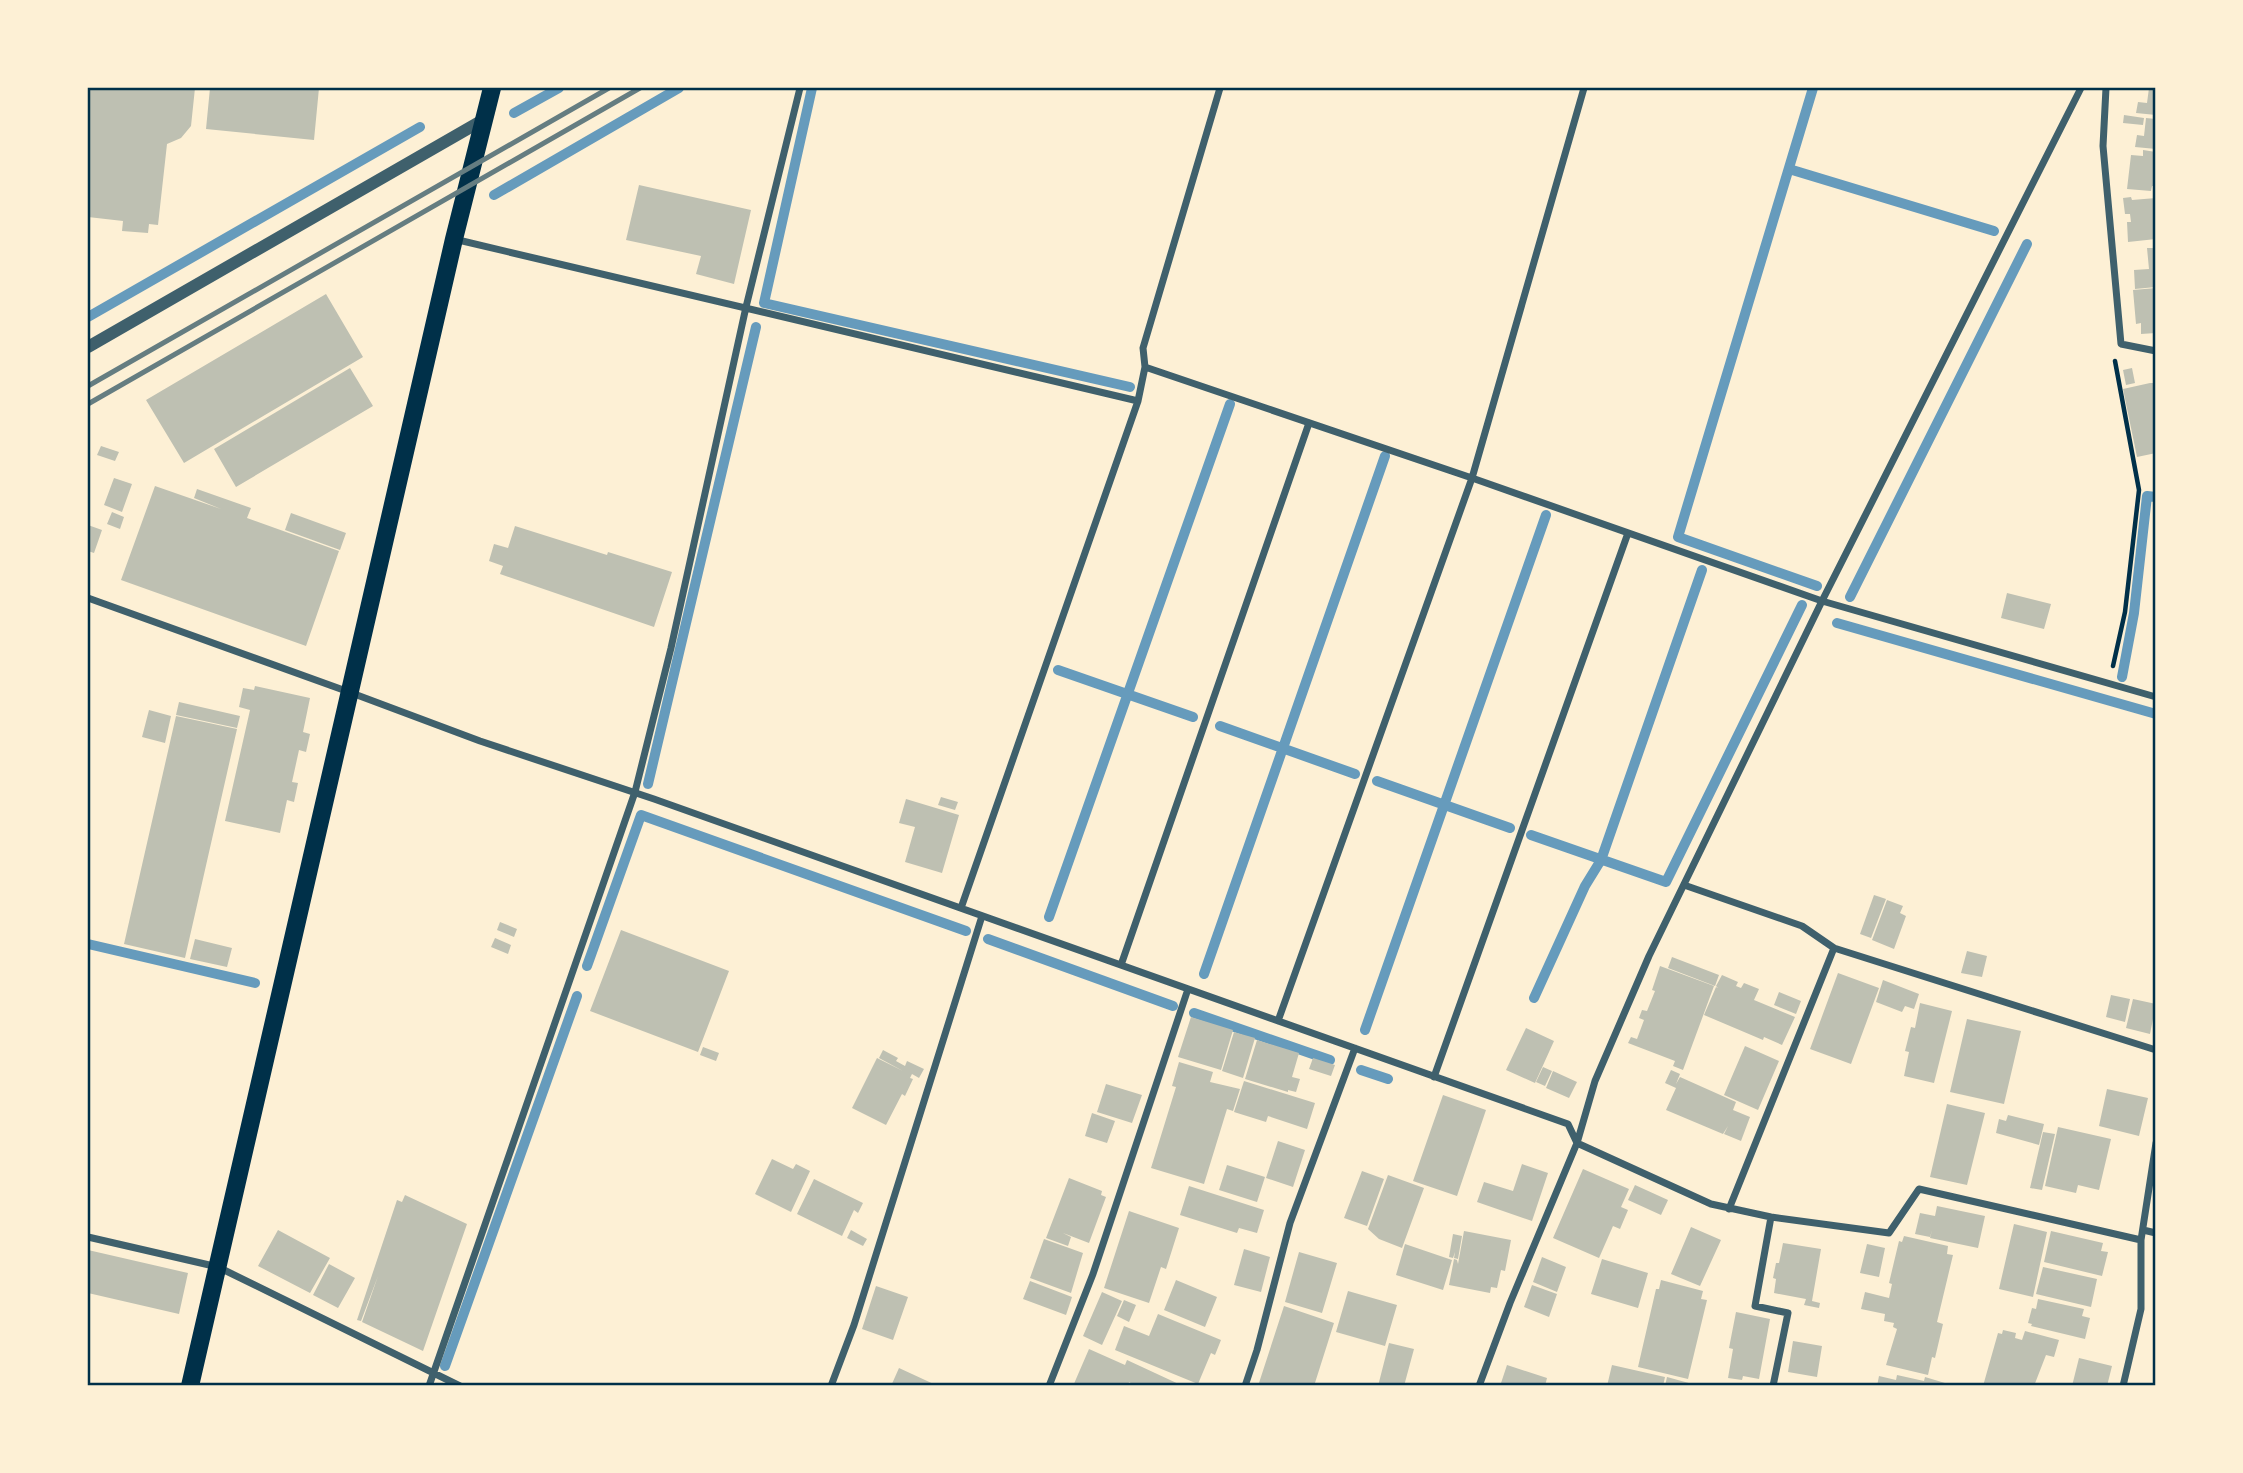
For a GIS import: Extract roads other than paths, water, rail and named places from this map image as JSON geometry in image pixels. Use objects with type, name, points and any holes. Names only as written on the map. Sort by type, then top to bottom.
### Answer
[{"type":"main road","points":[[190,1385],[454,239],[492,88]]},
{"type":"street","points":[[429,1385],[635,792],[671,648],[746,307],[800,88]]},
{"type":"street","points":[[961,908],[1138,401],[1145,367],[1143,348],[1220,88]]},
{"type":"street","points":[[1278,1021],[1472,478],[1584,88]]},
{"type":"street","points":[[1479,1385],[1577,1143],[1595,1081],[1649,956],[1822,601],[2081,88]]},
{"type":"street","points":[[2106,88],[2103,146],[2121,344],[2155,351]]},
{"type":"street","points":[[88,346],[483,120]]},
{"type":"street","points":[[454,239],[1138,401]]},
{"type":"street","points":[[1145,367],[1822,601],[2155,697]]},
{"type":"street","points":[[1121,965],[1309,423]]},
{"type":"street","points":[[1434,1077],[1629,533]]},
{"type":"street","points":[[88,598],[480,741],[635,792],[1568,1124],[1577,1143],[1711,1204],[1772,1217],[1889,1233],[1919,1189],[2141,1240]]},
{"type":"street","points":[[1684,885],[1802,926],[1834,948],[2155,1050]]},
{"type":"street","points":[[831,1385],[854,1325],[982,916]]},
{"type":"street","points":[[1729,1209],[1834,948]]},
{"type":"street","points":[[1049,1385],[1093,1274],[1188,989]]},
{"type":"street","points":[[1245,1385],[1257,1350],[1290,1223],[1355,1048]]},
{"type":"street","points":[[2123,1385],[2141,1309],[2141,1240],[2155,1143]]},
{"type":"street","points":[[1772,1217],[1755,1306],[1788,1313],[1773,1385]]},
{"type":"street","points":[[2143,1230],[2155,1233]]},
{"type":"street","points":[[88,1237],[218,1267],[460,1385]]},
{"type":"waterway","points":[[514,113],[559,88]]},
{"type":"waterway","points":[[494,195],[679,88]]},
{"type":"waterway","points":[[812,88],[764,303],[1130,387]]},
{"type":"waterway","points":[[1813,88],[1678,537],[1817,586]]},
{"type":"waterway","points":[[88,317],[420,127]]},
{"type":"waterway","points":[[1789,169],[1994,231]]},
{"type":"waterway","points":[[1850,597],[2027,244]]},
{"type":"waterway","points":[[648,784],[756,327]]},
{"type":"waterway","points":[[1049,917],[1230,404]]},
{"type":"waterway","points":[[1204,974],[1385,456]]},
{"type":"waterway","points":[[2122,677],[2134,613],[2147,496],[2156,497]]},
{"type":"waterway","points":[[1365,1030],[1546,515]]},
{"type":"waterway","points":[[1534,998],[1585,886],[1601,860],[1702,570]]},
{"type":"waterway","points":[[1531,835],[1666,882],[1802,605]]},
{"type":"waterway","points":[[1837,623],[2156,714]]},
{"type":"waterway","points":[[1058,670],[1193,717]]},
{"type":"waterway","points":[[1220,726],[1355,774]]},
{"type":"waterway","points":[[1377,781],[1510,828]]},
{"type":"waterway","points":[[587,966],[641,815],[966,931]]},
{"type":"waterway","points":[[988,939],[1173,1006]]},
{"type":"waterway","points":[[88,944],[255,983]]},
{"type":"waterway","points":[[445,1366],[577,996]]},
{"type":"waterway","points":[[1194,1013],[1330,1060]]},
{"type":"waterway","points":[[1361,1070],[1388,1079]]},
{"type":"railway","points":[[88,386],[609,88]]},
{"type":"railway","points":[[88,404],[640,88]]}]
